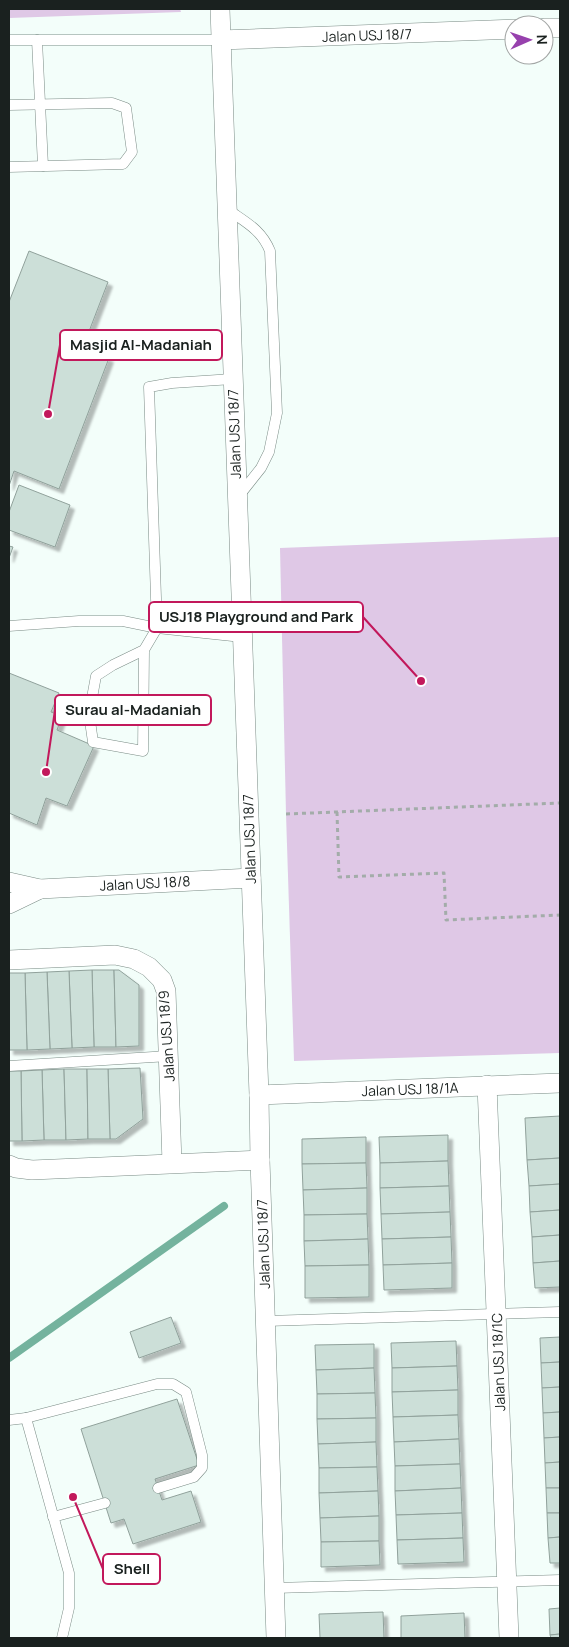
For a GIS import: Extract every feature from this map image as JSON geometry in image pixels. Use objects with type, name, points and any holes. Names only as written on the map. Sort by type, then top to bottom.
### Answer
[{"type":"street","name":"Jalan USJ 18/7","points":[[220,9],[259,1095],[276,1638]]},
{"type":"street","name":"Jalan USJ 18/7","points":[[220,40],[504,29]]},
{"type":"street","name":"Jalan USJ 18/8","points":[[9,882],[40,889],[251,878]]},
{"type":"street","name":"Jalan USJ 18/8","points":[[9,904],[40,889]]},
{"type":"street","name":"Jalan USJ 18/9","points":[[9,960],[115,956],[134,959],[149,967],[162,980],[166,991],[172,1163]]},
{"type":"street","name":"Jalan USJ 18/1A","points":[[259,1095],[560,1083]]},
{"type":"street","name":"Jalan USJ 18/1C","points":[[487,1086],[509,1638]]},
{"type":"street","points":[[9,1165],[32,1170],[260,1160]]},
{"type":"lane","points":[[9,40],[220,40]]},
{"type":"lane","points":[[37,40],[43,166]]},
{"type":"lane","points":[[9,105],[112,103],[126,108],[132,152],[123,164],[9,167]]},
{"type":"lane","points":[[227,209],[265,238],[270,251],[277,413],[269,452],[261,468],[237,500]]},
{"type":"lane","points":[[144,650],[113,665],[96,676],[89,714],[93,742],[143,751],[144,650],[157,628],[149,388],[172,383],[232,379]]},
{"type":"lane","points":[[9,626],[123,620],[157,628],[242,638]]},
{"type":"lane","points":[[9,1066],[169,1056]]},
{"type":"lane","points":[[266,1321],[560,1312]]},
{"type":"lane","points":[[9,1420],[26,1418],[157,1384],[173,1384],[186,1392],[202,1455],[202,1468],[194,1477],[158,1488]]},
{"type":"lane","points":[[26,1418],[69,1573],[70,1608],[62,1638]]},
{"type":"lane","points":[[53,1517],[104,1503]]},
{"type":"lane","points":[[274,1588],[560,1580]]},
{"type":"path","points":[[286,814],[560,804]]},
{"type":"path","points":[[337,812],[339,877],[444,873],[446,920],[560,915]]},
{"type":"shaded area","points":[[9,9],[180,9],[181,12],[9,18]]},
{"type":"shaded area","points":[[560,537],[560,1053],[294,1061],[280,548]]},
{"type":"building","points":[[29,251],[108,282],[83,347],[109,358],[59,489],[14,471],[9,486],[9,302]]},
{"type":"building","points":[[19,485],[70,505],[55,547],[9,530],[9,512]]},
{"type":"building","points":[[9,546],[13,547],[9,558]]},
{"type":"building","points":[[9,673],[59,693],[51,712],[62,716],[57,730],[94,746],[67,806],[46,798],[37,825],[9,813]]},
{"type":"building","points":[[92,970],[114,970],[116,1047],[94,1047]]},
{"type":"building","points":[[92,970],[94,1047],[72,1048],[69,971]]},
{"type":"building","points":[[114,970],[119,970],[139,985],[139,1046],[116,1047]]},
{"type":"building","points":[[69,971],[72,1048],[50,1049],[47,972]]},
{"type":"building","points":[[47,972],[50,1049],[27,1050],[25,973]]},
{"type":"building","points":[[9,973],[25,973],[27,1050],[9,1050]]},
{"type":"building","points":[[140,1068],[143,1119],[116,1139],[110,1139],[108,1069]]},
{"type":"building","points":[[64,1069],[66,1140],[44,1140],[42,1070]]},
{"type":"building","points":[[64,1069],[87,1069],[88,1139],[66,1140]]},
{"type":"building","points":[[87,1069],[108,1069],[110,1139],[88,1139]]},
{"type":"building","points":[[42,1070],[44,1140],[22,1141],[21,1071]]},
{"type":"building","points":[[9,1071],[21,1071],[22,1141],[9,1141]]},
{"type":"building","points":[[560,1116],[560,1158],[527,1160],[525,1118]]},
{"type":"building","points":[[448,1135],[448,1161],[380,1163],[379,1137]]},
{"type":"building","points":[[366,1137],[366,1163],[302,1164],[302,1139]]},
{"type":"building","points":[[560,1158],[560,1184],[529,1186],[527,1160]]},
{"type":"building","points":[[448,1161],[449,1186],[380,1188],[380,1163]]},
{"type":"building","points":[[366,1163],[367,1188],[303,1190],[302,1164]]},
{"type":"building","points":[[560,1184],[560,1210],[530,1212],[529,1186]]},
{"type":"building","points":[[449,1186],[450,1212],[381,1214],[380,1188]]},
{"type":"building","points":[[367,1188],[367,1214],[304,1215],[303,1190]]},
{"type":"building","points":[[560,1210],[560,1235],[532,1237],[530,1212]]},
{"type":"building","points":[[450,1212],[451,1237],[382,1239],[381,1214]]},
{"type":"building","points":[[367,1214],[368,1239],[304,1241],[304,1215]]},
{"type":"building","points":[[560,1235],[560,1261],[533,1263],[532,1237]]},
{"type":"building","points":[[451,1237],[452,1263],[383,1265],[382,1239]]},
{"type":"building","points":[[368,1239],[369,1265],[305,1266],[304,1241]]},
{"type":"building","points":[[560,1261],[560,1287],[535,1288],[533,1263]]},
{"type":"building","points":[[452,1263],[452,1288],[384,1290],[383,1265]]},
{"type":"building","points":[[369,1265],[369,1297],[305,1298],[305,1266]]},
{"type":"building","points":[[171,1317],[181,1343],[139,1358],[130,1332]]},
{"type":"building","points":[[560,1337],[560,1362],[541,1363],[540,1338]]},
{"type":"building","points":[[456,1341],[457,1366],[392,1368],[391,1343]]},
{"type":"building","points":[[374,1344],[374,1368],[316,1370],[315,1345]]},
{"type":"building","points":[[560,1362],[560,1387],[542,1388],[541,1363]]},
{"type":"building","points":[[457,1366],[458,1390],[392,1392],[392,1368]]},
{"type":"building","points":[[374,1368],[375,1393],[317,1394],[316,1370]]},
{"type":"building","points":[[560,1387],[560,1412],[543,1413],[542,1388]]},
{"type":"building","points":[[458,1390],[458,1415],[393,1417],[392,1392]]},
{"type":"building","points":[[375,1393],[376,1418],[317,1419],[317,1394]]},
{"type":"building","points":[[177,1399],[199,1465],[155,1479],[162,1500],[191,1491],[201,1522],[133,1544],[124,1519],[111,1523],[81,1429]]},
{"type":"building","points":[[560,1412],[560,1437],[544,1438],[543,1413]]},
{"type":"building","points":[[458,1415],[459,1439],[394,1442],[393,1417]]},
{"type":"building","points":[[376,1418],[376,1442],[318,1444],[317,1419]]},
{"type":"building","points":[[560,1437],[560,1462],[545,1463],[544,1438]]},
{"type":"building","points":[[459,1439],[460,1464],[395,1466],[394,1442]]},
{"type":"building","points":[[376,1442],[377,1467],[319,1468],[318,1444]]},
{"type":"building","points":[[560,1462],[560,1488],[546,1488],[545,1463]]},
{"type":"building","points":[[460,1464],[461,1488],[395,1491],[395,1466]]},
{"type":"building","points":[[377,1467],[378,1491],[319,1493],[319,1468]]},
{"type":"building","points":[[461,1488],[462,1513],[396,1515],[395,1491]]},
{"type":"building","points":[[546,1488],[560,1488],[560,1513],[547,1513]]},
{"type":"building","points":[[378,1491],[379,1516],[320,1518],[319,1493]]},
{"type":"building","points":[[462,1513],[463,1538],[397,1540],[396,1515]]},
{"type":"building","points":[[547,1513],[560,1513],[560,1537],[548,1538]]},
{"type":"building","points":[[379,1516],[379,1541],[321,1542],[320,1518]]},
{"type":"building","points":[[560,1537],[560,1563],[550,1563],[548,1538]]},
{"type":"building","points":[[463,1538],[464,1562],[398,1564],[397,1540]]},
{"type":"building","points":[[379,1541],[380,1565],[321,1567],[321,1542]]},
{"type":"building","points":[[560,1608],[560,1634],[550,1635],[549,1609]]},
{"type":"building","points":[[383,1612],[384,1638],[320,1638],[319,1614]]},
{"type":"building","points":[[464,1613],[465,1638],[401,1638],[401,1616]]},
{"type":"building","points":[[560,1634],[560,1638],[551,1638],[550,1635]]},
{"type":"waterway","points":[[9,1358],[224,1206]]},
{"type":"place","name":"Masjid Al-Madaniah","points":[[48,414]]},
{"type":"place","name":"USJ18 Playground and Park","points":[[421,681]]},
{"type":"place","name":"Surau al-Madaniah","points":[[46,772]]},
{"type":"place","name":"Shell","points":[[73,1497]]}]
